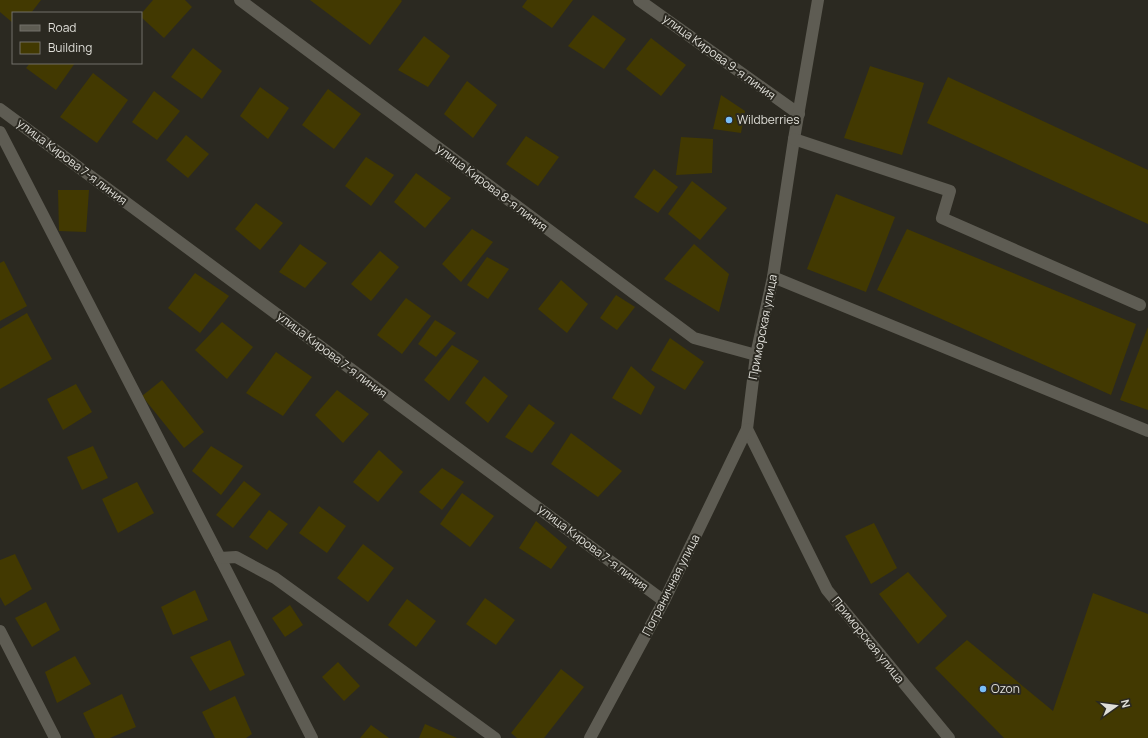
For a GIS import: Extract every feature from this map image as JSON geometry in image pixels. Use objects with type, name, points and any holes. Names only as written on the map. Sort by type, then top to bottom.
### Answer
[{"type":"street","name":"улица Кирова 8-я линия","points":[[240,0],[694,338],[756,355]]},
{"type":"street","name":"улица Кирова 9-я линия","points":[[639,0],[799,114]]},
{"type":"street","name":"Приморская улица","points":[[818,0],[794,139],[773,277],[756,355],[747,429],[827,590],[949,738]]},
{"type":"street","name":"улица Кирова 7-я линия","points":[[0,109],[664,601]]},
{"type":"street","name":"улица Кирова 7-я линия","points":[[0,132],[312,738]]},
{"type":"street","points":[[794,139],[950,190],[942,218],[1140,305]]},
{"type":"street","points":[[773,277],[1148,431]]},
{"type":"street","name":"Пограничная улица","points":[[590,738],[664,601],[747,429]]},
{"type":"street","points":[[220,558],[236,557],[275,578],[495,738]]},
{"type":"street","points":[[0,631],[55,738]]},
{"type":"building","points":[[0,0],[41,0],[32,12],[12,12],[12,22],[0,12]]},
{"type":"building","points":[[153,0],[185,0],[192,7],[164,38],[142,18],[142,13]]},
{"type":"building","points":[[310,0],[401,0],[402,1],[370,45]]},
{"type":"building","points":[[527,0],[573,0],[552,28],[522,7]]},
{"type":"building","points":[[593,15],[626,39],[604,69],[568,46]]},
{"type":"building","points":[[424,36],[450,56],[428,87],[398,70]]},
{"type":"building","points":[[651,38],[686,65],[661,96],[626,69]]},
{"type":"building","points":[[193,48],[222,71],[202,99],[171,77]]},
{"type":"building","points":[[29,64],[74,64],[56,90],[26,68]]},
{"type":"building","points":[[870,66],[924,83],[902,155],[844,138]]},
{"type":"building","points":[[93,73],[128,100],[97,143],[60,117]]},
{"type":"building","points":[[948,77],[1148,170],[1148,224],[927,123]]},
{"type":"building","points":[[467,81],[497,105],[473,138],[444,114]]},
{"type":"building","points":[[260,87],[289,108],[268,139],[240,116]]},
{"type":"building","points":[[328,89],[361,114],[334,149],[302,125]]},
{"type":"building","points":[[154,91],[180,111],[157,140],[132,122]]},
{"type":"building","name":"Wildberries","points":[[721,95],[745,111],[741,133],[713,129]]},
{"type":"building","points":[[186,135],[209,154],[188,178],[166,160]]},
{"type":"building","points":[[526,136],[559,157],[538,186],[506,164]]},
{"type":"building","points":[[681,137],[713,139],[712,173],[676,175]]},
{"type":"building","points":[[366,157],[394,175],[371,206],[345,186]]},
{"type":"building","points":[[654,169],[678,187],[658,213],[634,197]]},
{"type":"building","points":[[416,173],[451,198],[425,228],[394,202]]},
{"type":"building","points":[[692,181],[727,208],[700,240],[668,214]]},
{"type":"building","points":[[58,190],[89,190],[86,232],[59,231]]},
{"type":"building","points":[[836,194],[895,217],[866,292],[807,269]]},
{"type":"building","points":[[256,203],[283,223],[260,250],[235,229]]},
{"type":"building","points":[[472,229],[493,242],[461,282],[442,264]]},
{"type":"building","points":[[907,229],[1136,324],[1111,395],[877,290]]},
{"type":"building","points":[[300,244],[327,263],[305,288],[279,272]]},
{"type":"building","points":[[694,244],[729,274],[719,312],[664,279]]},
{"type":"building","points":[[380,251],[399,267],[371,301],[351,284]]},
{"type":"building","points":[[487,257],[509,269],[488,299],[467,285]]},
{"type":"building","points":[[4,261],[27,306],[0,321],[0,263]]},
{"type":"building","points":[[195,273],[229,296],[200,333],[168,308]]},
{"type":"building","points":[[561,280],[588,304],[567,333],[538,309]]},
{"type":"building","points":[[616,295],[635,307],[617,330],[600,318]]},
{"type":"building","points":[[406,298],[431,316],[402,354],[377,335]]},
{"type":"building","points":[[27,313],[52,359],[0,389],[0,329]]},
{"type":"building","points":[[435,320],[456,333],[436,357],[418,344]]},
{"type":"building","points":[[222,322],[253,347],[227,379],[195,350]]},
{"type":"building","points":[[1148,327],[1148,410],[1120,400]]},
{"type":"building","points":[[670,338],[704,362],[685,390],[651,370]]},
{"type":"building","points":[[452,345],[479,361],[449,401],[424,380]]},
{"type":"building","points":[[276,352],[312,377],[283,416],[246,393]]},
{"type":"building","points":[[631,366],[655,387],[641,415],[612,398]]},
{"type":"building","points":[[484,376],[508,396],[488,423],[465,403]]},
{"type":"building","points":[[162,380],[204,432],[184,448],[142,396]]},
{"type":"building","points":[[76,384],[92,412],[63,430],[47,399]]},
{"type":"building","points":[[337,390],[369,414],[343,443],[315,415]]},
{"type":"building","points":[[529,404],[555,423],[532,453],[505,437]]},
{"type":"building","points":[[571,433],[622,471],[598,497],[551,464]]},
{"type":"building","points":[[93,446],[108,478],[82,490],[67,457]]},
{"type":"building","points":[[211,446],[243,466],[221,495],[192,471]]},
{"type":"building","points":[[379,450],[403,472],[378,502],[353,482]]},
{"type":"building","points":[[442,468],[464,482],[442,510],[419,492]]},
{"type":"building","points":[[244,481],[261,494],[233,528],[216,515]]},
{"type":"building","points":[[137,482],[154,513],[118,533],[102,499]]},
{"type":"building","points":[[462,493],[494,516],[470,547],[440,524]]},
{"type":"building","points":[[319,506],[346,526],[327,553],[299,533]]},
{"type":"building","points":[[269,510],[288,524],[267,550],[249,537]]},
{"type":"building","points":[[536,521],[567,547],[551,569],[519,548]]},
{"type":"building","points":[[874,523],[897,568],[871,584],[845,536]]},
{"type":"building","points":[[363,544],[394,568],[368,602],[337,578]]},
{"type":"building","points":[[15,554],[32,589],[5,606],[0,597],[0,560]]},
{"type":"building","points":[[908,572],[947,616],[918,644],[879,594]]},
{"type":"building","points":[[195,590],[208,620],[173,635],[161,607]]},
{"type":"building","points":[[1093,593],[1148,614],[1148,738],[1004,738],[935,668],[967,640],[1053,711]]},
{"type":"building","points":[[485,598],[515,620],[496,645],[466,624]]},
{"type":"building","points":[[407,599],[436,621],[416,647],[388,625]]},
{"type":"building","points":[[46,602],[60,630],[32,647],[15,618]]},
{"type":"building","points":[[290,605],[303,625],[285,637],[272,618]]},
{"type":"building","points":[[230,640],[245,675],[210,691],[190,657]]},
{"type":"building","points":[[75,656],[91,684],[57,703],[45,672]]},
{"type":"building","points":[[338,662],[360,686],[344,701],[322,677]]},
{"type":"building","points":[[561,669],[584,687],[544,738],[517,738],[511,733]]},
{"type":"building","points":[[122,694],[136,727],[110,738],[95,738],[83,713]]},
{"type":"building","points":[[235,696],[252,734],[246,738],[215,738],[202,712]]},
{"type":"building","points":[[425,724],[457,738],[419,738]]},
{"type":"building","points":[[371,725],[389,738],[360,738]]},
{"type":"place","name":"Wildberries","points":[[729,120]]},
{"type":"place","name":"Ozon","points":[[983,689]]}]
